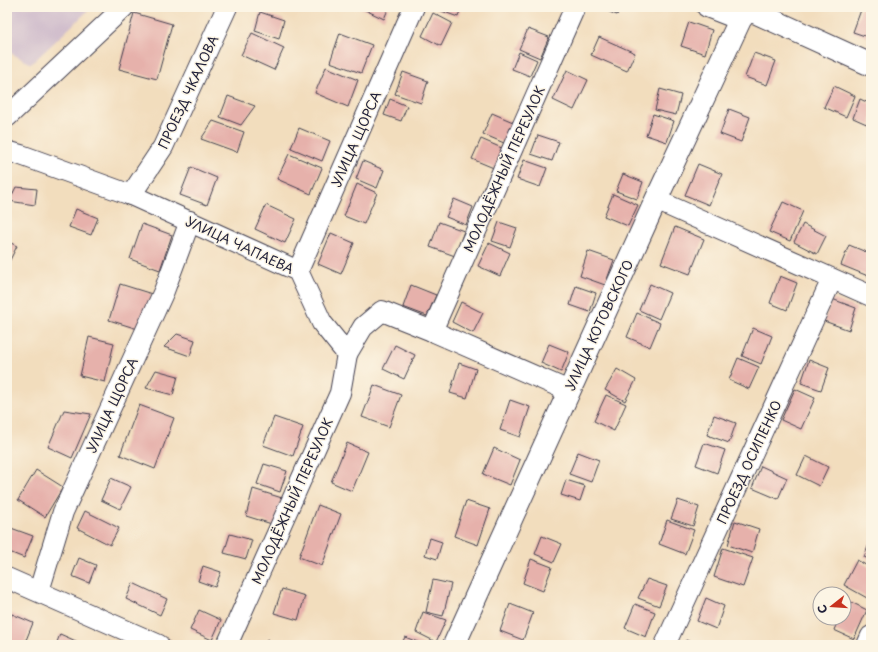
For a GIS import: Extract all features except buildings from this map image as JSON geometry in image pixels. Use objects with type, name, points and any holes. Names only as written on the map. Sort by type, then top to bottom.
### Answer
[{"type":"street","points":[[7,117],[124,7]]},
{"type":"street","name":"ПРОЕЗД ЧКАЛОВА","points":[[131,195],[163,147],[227,7]]},
{"type":"street","name":"УЛИЦА ЩОРСА","points":[[298,271],[414,7]]},
{"type":"street","name":"МОЛОДЁЖНЫЙ ПЕРЕУЛОК","points":[[432,331],[575,7]]},
{"type":"street","points":[[707,7],[746,12],[871,65]]},
{"type":"street","name":"УЛИЦА КОТОВСКОГО","points":[[454,645],[656,200],[746,12]]},
{"type":"street","name":"УЛИЦА ЧАПАЕВА","points":[[7,151],[131,195],[298,271],[322,323],[347,354]]},
{"type":"street","points":[[656,200],[871,296]]},
{"type":"street","name":"УЛИЦА ЩОРСА","points":[[39,591],[63,512],[164,291],[190,221]]},
{"type":"street","name":"ПРОЕЗД ОСИПЕНКО","points":[[665,645],[832,279]]},
{"type":"street","points":[[347,354],[363,327],[382,311],[432,331],[569,391]]},
{"type":"street","name":"МОЛОДЁЖНЫЙ ПЕРЕУЛОК","points":[[227,645],[340,393],[347,354]]},
{"type":"street","points":[[7,578],[159,645]]},
{"type":"street","points":[[867,645],[871,636]]},
{"type":"shaded area","points":[[7,7],[92,7],[31,64],[7,51]]}]
